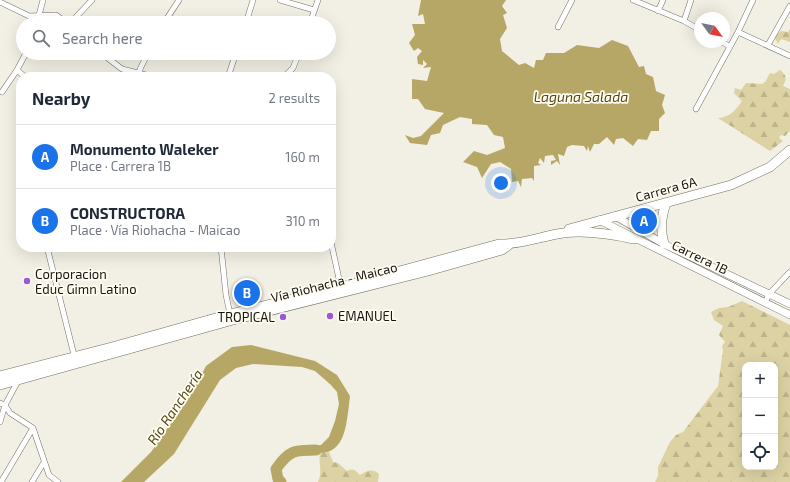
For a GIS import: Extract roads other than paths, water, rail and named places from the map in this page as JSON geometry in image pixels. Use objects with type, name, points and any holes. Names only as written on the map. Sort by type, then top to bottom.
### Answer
[{"type":"highway","name":"Carrera 6A","points":[[540,238],[599,220],[731,185],[770,167],[790,150]]},
{"type":"highway","points":[[664,244],[661,223],[666,203]]},
{"type":"highway","points":[[540,238],[564,233],[588,232],[611,234],[634,239]]},
{"type":"highway","name":"Vía Riohacha - Maicao","points":[[0,385],[17,376],[342,290],[502,250],[510,244],[540,238]]},
{"type":"highway","name":"Vía Riohacha - Maicao","points":[[113,350],[230,314],[342,290]]},
{"type":"highway","name":"Vía Riohacha - Maicao","points":[[0,376],[17,376]]},
{"type":"street","points":[[42,15],[43,0]]},
{"type":"street","points":[[78,16],[92,0]]},
{"type":"street","points":[[169,16],[179,0]]},
{"type":"street","points":[[248,16],[253,0]]},
{"type":"street","points":[[280,0],[314,10]]},
{"type":"street","points":[[312,16],[318,0]]},
{"type":"street","points":[[558,27],[572,0]]},
{"type":"street","points":[[633,0],[694,27]]},
{"type":"street","points":[[658,11],[663,0]]},
{"type":"street","points":[[684,21],[692,0]]},
{"type":"street","points":[[730,44],[738,32],[753,0]]},
{"type":"street","points":[[0,2],[29,16],[56,14],[58,16]]},
{"type":"street","points":[[768,45],[790,6]]},
{"type":"street","points":[[738,32],[790,56]]},
{"type":"street","points":[[696,109],[728,48]]},
{"type":"street","points":[[2,92],[22,60]]},
{"type":"street","points":[[110,60],[122,69],[130,72]]},
{"type":"street","points":[[139,72],[144,60]]},
{"type":"street","points":[[230,72],[234,60]]},
{"type":"street","points":[[289,72],[293,68],[296,60]]},
{"type":"street","name":"Carrera 1B","points":[[615,216],[664,244],[790,304]]},
{"type":"street","name":"Carrera 1B","points":[[599,220],[634,239],[790,315]]},
{"type":"street","points":[[48,252],[76,360]]},
{"type":"street","points":[[222,252],[226,295],[230,314]]},
{"type":"street","points":[[333,252],[342,290]]},
{"type":"street","points":[[765,303],[770,294],[790,272]]},
{"type":"street","points":[[0,422],[3,404],[17,376]]},
{"type":"street","points":[[3,404],[10,413],[33,428],[48,475],[58,482]]},
{"type":"street","points":[[1,482],[33,428]]},
{"type":"street","points":[[32,482],[44,462]]},
{"type":"water","name":"Laguna Salada","points":[[421,0],[506,0],[502,6],[507,13],[503,15],[507,28],[500,39],[502,51],[519,65],[525,63],[534,68],[536,60],[543,60],[546,53],[564,53],[577,45],[599,48],[612,40],[628,46],[639,67],[644,66],[646,74],[653,77],[656,91],[665,95],[662,105],[665,113],[659,119],[659,131],[651,131],[647,140],[638,139],[633,146],[623,138],[616,139],[614,145],[607,137],[599,144],[594,144],[590,152],[588,146],[587,151],[584,146],[572,145],[567,147],[564,156],[558,154],[560,165],[557,161],[551,165],[551,161],[556,160],[553,155],[545,156],[544,163],[540,158],[538,163],[541,165],[534,166],[534,181],[532,178],[522,179],[521,187],[518,181],[512,182],[511,169],[500,162],[491,164],[482,178],[477,167],[463,162],[474,151],[487,155],[505,148],[503,137],[494,135],[487,125],[472,124],[472,119],[460,117],[443,125],[440,133],[431,135],[427,145],[410,143],[405,135],[413,138],[421,136],[444,113],[425,109],[418,99],[412,99],[412,79],[427,81],[431,67],[423,68],[427,64],[423,60],[423,65],[418,64],[417,57],[422,51],[418,48],[414,51],[409,43],[415,35],[412,24],[425,24],[423,14],[418,16]]},
{"type":"water","name":"Río Ranchería","points":[[251,345],[315,361],[337,375],[350,396],[345,431],[335,448],[328,452],[317,453],[302,450],[311,446],[321,445],[329,437],[339,404],[337,392],[331,385],[315,371],[302,367],[253,364],[236,368],[220,380],[174,454],[144,482],[121,482],[151,452],[193,391],[206,366],[232,347]]},
{"type":"waterway","name":"Río Ranchería","points":[[281,482],[278,479],[276,469],[285,458],[293,452],[316,450]]},
{"type":"place","name":"Monumento Waleker","points":[[644,221]]},
{"type":"place","name":"Corporacion Educ Gimn Latino","points":[[27,281]]},
{"type":"place","name":"CONSTRUCTORA","points":[[247,293]]},
{"type":"place","name":"EMANUEL","points":[[330,316]]},
{"type":"place","name":"TROPICAL","points":[[283,317]]}]
